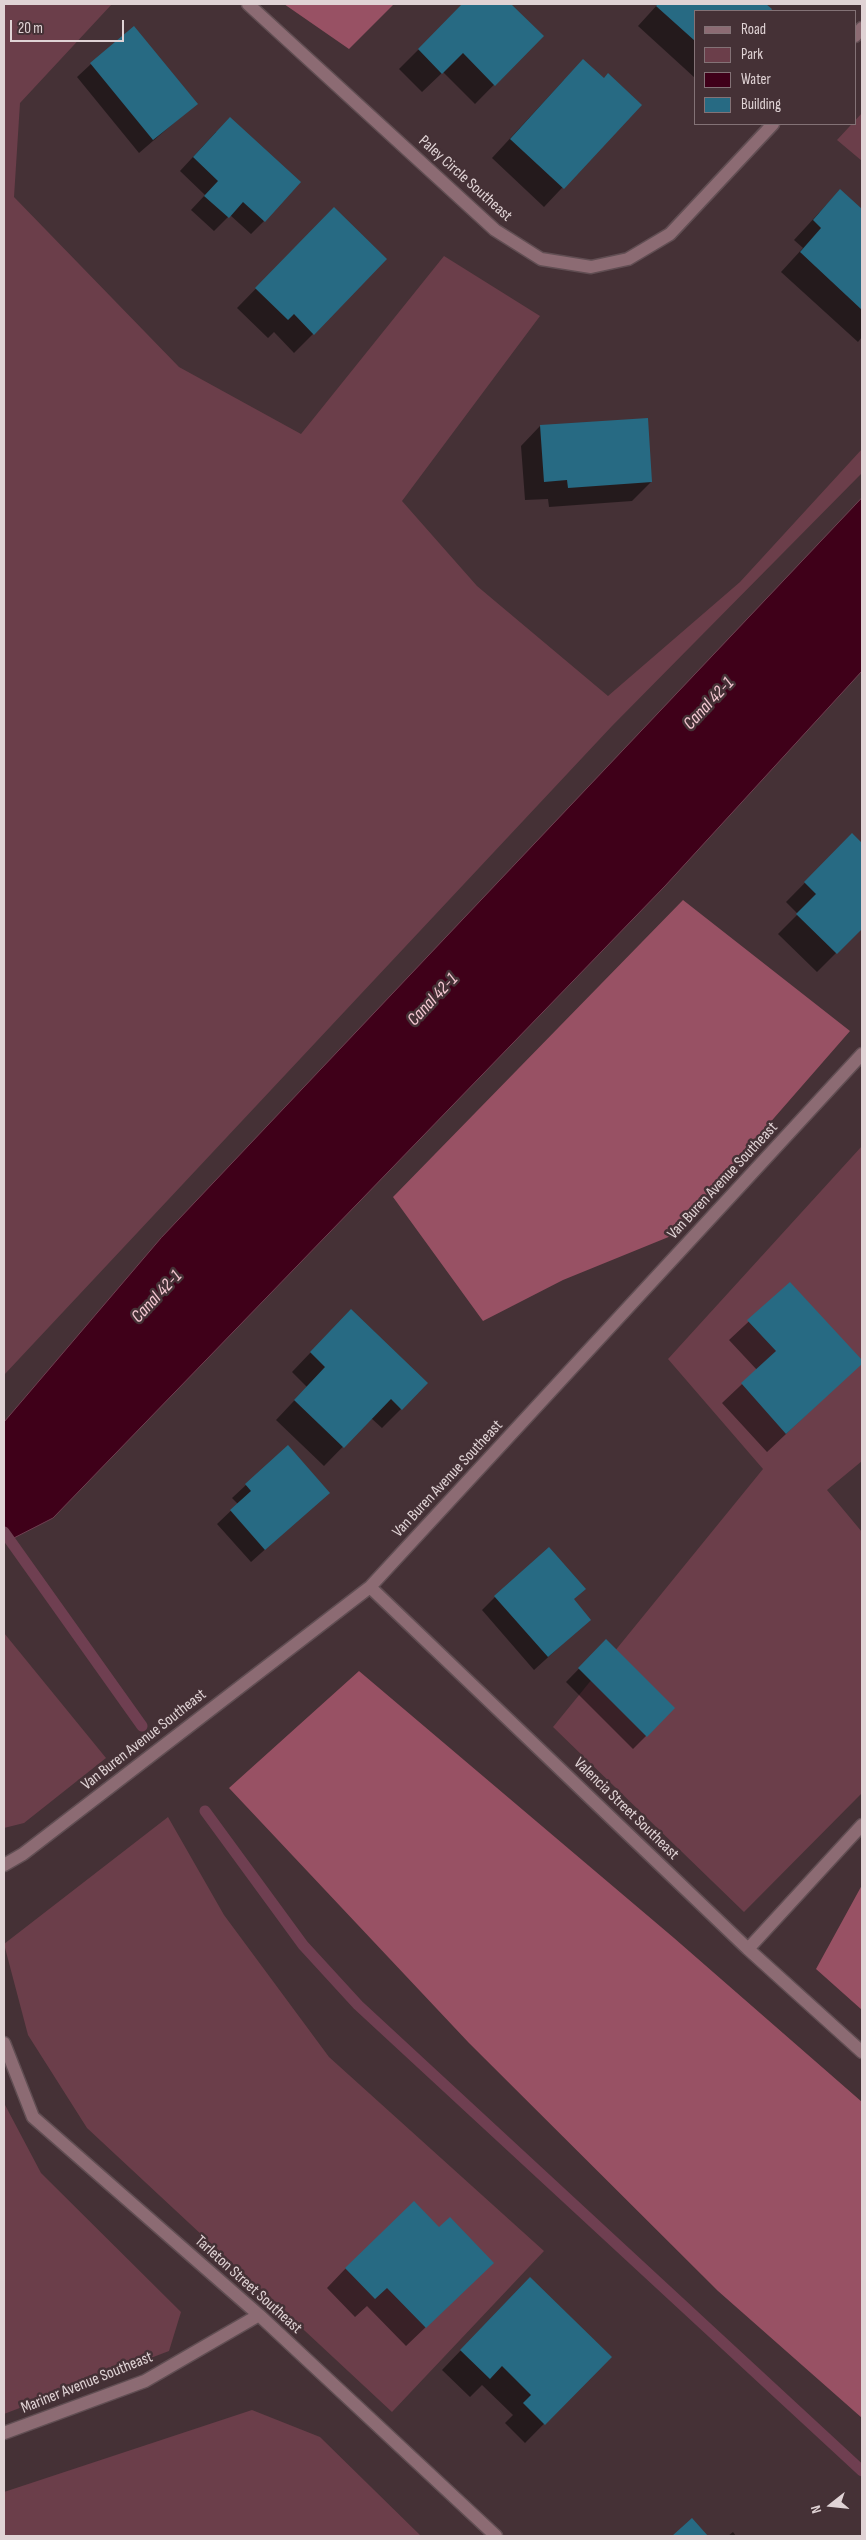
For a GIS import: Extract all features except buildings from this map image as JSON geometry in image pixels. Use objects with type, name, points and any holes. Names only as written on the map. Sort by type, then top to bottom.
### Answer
[{"type":"street","name":"Paley Circle Southeast","points":[[248,4],[495,230],[541,259],[591,267],[628,259],[670,234],[772,125]]},
{"type":"street","name":"Van Buren Avenue Southeast","points":[[4,1866],[23,1854],[370,1586],[862,1054]]},
{"type":"street","name":"Valencia Street Southeast","points":[[370,1586],[748,1949],[862,2052]]},
{"type":"street","points":[[748,1949],[862,1825]]},
{"type":"street","name":"Tarleton Street Southeast","points":[[4,2043],[33,2117],[260,2315],[496,2536]]},
{"type":"street","name":"Mariner Avenue Southeast","points":[[4,2433],[145,2381],[260,2315]]},
{"type":"green space","points":[[4,4],[112,4],[20,103],[14,197],[179,367],[301,434],[444,256],[540,316],[402,501],[477,586],[608,696],[740,582],[862,449],[862,473],[612,726],[4,1375]]},
{"type":"green space","points":[[862,113],[862,161],[837,140],[851,125],[856,125],[856,119]]},
{"type":"green space","points":[[862,1146],[862,1461],[827,1490],[862,1532],[862,1793],[744,1912],[553,1727],[763,1469],[668,1359]]},
{"type":"green space","points":[[4,1633],[106,1758],[24,1823],[4,1828]]},
{"type":"green space","points":[[168,1817],[224,1915],[329,2057],[544,2251],[392,2412],[87,2128],[28,2035],[4,1944]]},
{"type":"green space","points":[[4,2103],[41,2173],[181,2312],[169,2351],[4,2414]]},
{"type":"green space","points":[[252,2410],[320,2437],[421,2536],[4,2536],[4,2492]]},
{"type":"shaded area","points":[[284,4],[394,4],[349,49]]},
{"type":"shaded area","points":[[683,900],[850,1031],[671,1236],[563,1280],[483,1321],[393,1197]]},
{"type":"shaded area","points":[[359,1671],[674,1938],[862,2102],[862,2418],[718,2291],[469,2043],[229,1788]]},
{"type":"shaded area","points":[[862,1885],[862,2010],[816,1969]]},
{"type":"water","name":"Canal 42-1","points":[[862,498],[862,671],[665,886],[53,1518],[4,1543],[4,1422],[161,1238]]},
{"type":"waterway","points":[[4,1532],[142,1726]]},
{"type":"waterway","points":[[205,1811],[303,1945],[358,2005],[862,2471]]}]
